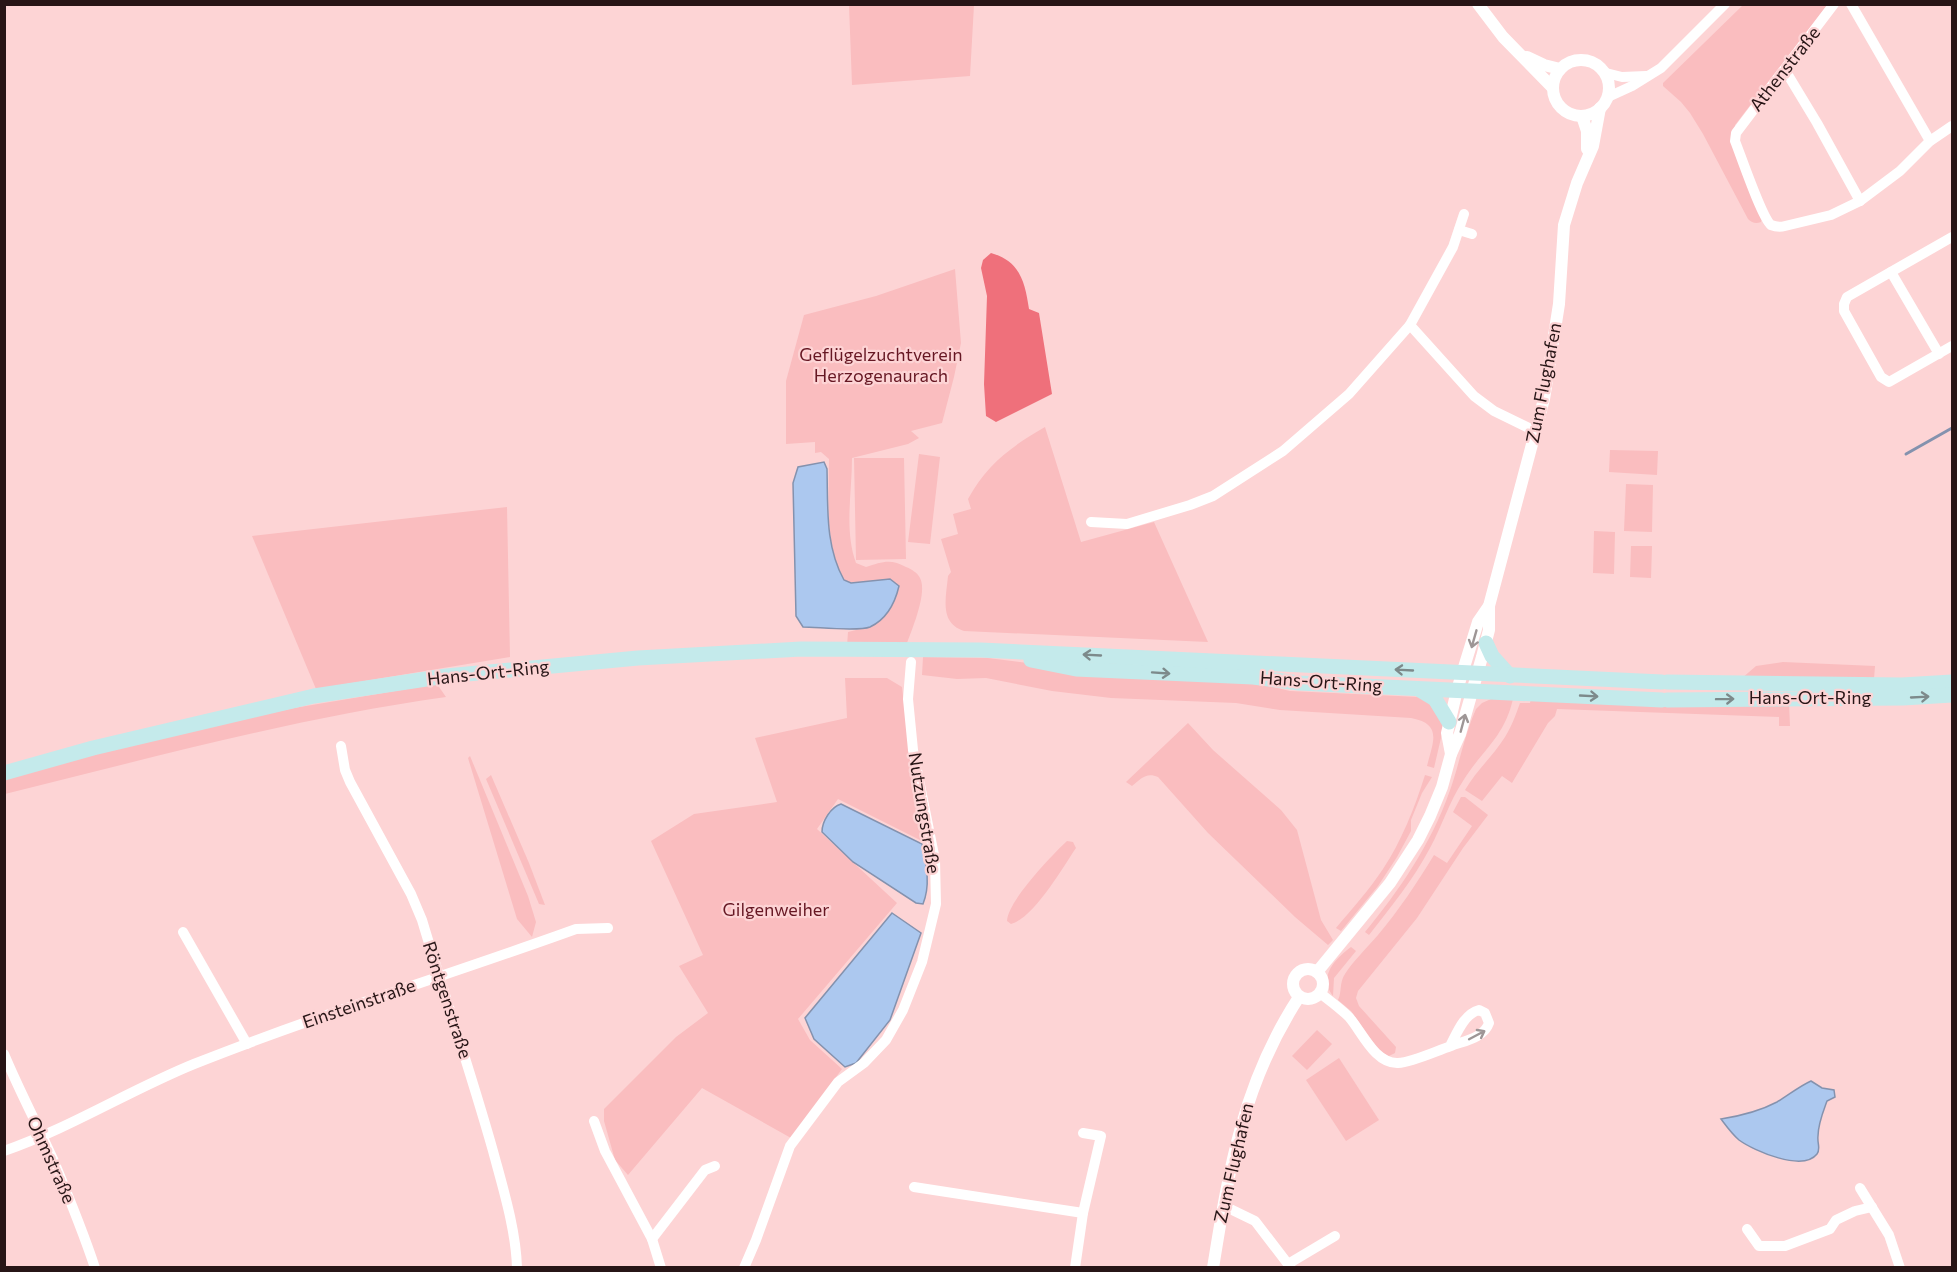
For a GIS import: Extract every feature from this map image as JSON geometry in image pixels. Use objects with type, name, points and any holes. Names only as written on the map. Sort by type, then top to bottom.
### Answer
[{"type":"main road","points":[[1487,636],[1492,656],[1510,675]]},
{"type":"main road","name":"Hans-Ort-Ring","points":[[4,773],[93,748],[314,696],[446,676],[638,658],[801,649],[981,650],[1665,682],[1902,685],[1953,682]]},
{"type":"main road","name":"Hans-Ort-Ring","points":[[981,650],[1076,669],[1530,694],[1664,700],[1904,698],[1953,695]]},
{"type":"main road","points":[[1417,688],[1435,699],[1449,722]]},
{"type":"street","points":[[1478,4],[1503,37],[1552,87]]},
{"type":"street","points":[[1608,97],[1609,81],[1606,73],[1598,64],[1586,59],[1571,61],[1560,69],[1552,87],[1554,99],[1570,114],[1582,116],[1595,112],[1608,97],[1649,76],[1674,57],[1725,4]]},
{"type":"street","name":"Athenstraße","points":[[1834,4],[1736,133],[1735,141],[1763,214],[1771,225],[1785,226],[1830,215],[1860,201]]},
{"type":"street","points":[[1851,4],[1930,141]]},
{"type":"street","points":[[1521,55],[1560,69]]},
{"type":"street","points":[[1785,70],[1860,201],[1900,171],[1930,141],[1953,126]]},
{"type":"street","points":[[1606,73],[1622,77],[1649,76]]},
{"type":"street","name":"Zum Flughafen","points":[[1451,754],[1447,733],[1449,722],[1487,636],[1489,606],[1548,378],[1556,330],[1564,225],[1569,205],[1593,146],[1600,108]]},
{"type":"street","name":"Zum Flughafen","points":[[1582,116],[1587,131],[1587,159]]},
{"type":"street","points":[[1091,522],[1128,524],[1213,496],[1283,452],[1349,394],[1410,325],[1453,247],[1464,214]]},
{"type":"street","points":[[1459,230],[1472,234]]},
{"type":"street","points":[[1953,237],[1847,297],[1844,304],[1844,311],[1881,377],[1888,382],[1953,346]]},
{"type":"street","points":[[1892,272],[1938,354]]},
{"type":"street","points":[[1410,325],[1474,396],[1494,411],[1535,431]]},
{"type":"street","name":"Zum Flughafen","points":[[1470,674],[1478,622],[1489,606]]},
{"type":"street","name":"Nutzungstraße","points":[[744,1268],[790,1146],[838,1082],[864,1063],[886,1040],[903,1010],[922,962],[936,904],[935,860],[913,750],[908,699],[911,662]]},
{"type":"street","name":"Zum Flughafen","points":[[1317,972],[1390,883],[1418,840],[1442,787],[1451,754],[1460,734],[1465,690]]},
{"type":"street","name":"Röntgenstraße","points":[[341,746],[345,770],[350,782],[411,894],[422,920],[482,1110],[499,1173],[517,1268]]},
{"type":"street","name":"Einsteinstraße","points":[[4,1151],[42,1137],[160,1079],[247,1044],[576,929],[608,928]]},
{"type":"street","points":[[183,932],[247,1044]]},
{"type":"street","points":[[1308,969],[1317,972],[1323,979],[1320,993],[1308,1000],[1299,997],[1292,984],[1296,974],[1308,969]]},
{"type":"street","points":[[1320,993],[1343,1011],[1378,1055],[1385,1060],[1401,1062],[1450,1046]]},
{"type":"street","name":"Zum Flughafen","points":[[1213,1268],[1239,1131],[1248,1099],[1279,1028],[1299,997]]},
{"type":"street","name":"Ohmstraße","points":[[4,1054],[42,1137],[95,1268]]},
{"type":"street","points":[[594,1121],[605,1151],[652,1239],[661,1268]]},
{"type":"street","points":[[1075,1268],[1083,1213],[1101,1136],[1083,1133]]},
{"type":"street","points":[[652,1239],[705,1170],[715,1166]]},
{"type":"street","points":[[914,1187],[1083,1213]]},
{"type":"street","points":[[1860,1188],[1889,1235],[1900,1268]]},
{"type":"street","points":[[1224,1206],[1255,1221],[1289,1266],[1335,1236]]},
{"type":"street","points":[[1747,1229],[1759,1246],[1785,1246],[1830,1229],[1836,1220],[1855,1211],[1872,1207]]},
{"type":"green space","points":[[849,5],[974,5],[970,76],[852,85]]},
{"type":"green space","points":[[1743,5],[1827,5],[1735,125],[1762,219],[1757,223],[1748,219],[1690,113],[1663,86],[1663,83]]},
{"type":"green space","name":"Geflügelzuchtverein Herzogenaurach","points":[[955,269],[961,343],[942,423],[911,431],[919,438],[908,444],[852,458],[849,525],[856,563],[866,567],[881,562],[896,562],[916,573],[922,585],[918,612],[906,646],[847,646],[848,632],[868,627],[866,582],[850,583],[844,580],[833,551],[828,506],[829,459],[821,452],[815,453],[815,442],[786,444],[786,381],[804,315],[876,296]]},
{"type":"green space","points":[[1045,427],[1081,542],[1154,522],[1208,642],[964,631],[951,622],[947,616],[946,601],[948,576],[951,572],[941,539],[958,534],[953,514],[971,509],[968,499],[992,466],[1011,449]]},
{"type":"green space","points":[[1610,450],[1658,451],[1657,475],[1609,472]]},
{"type":"green space","points":[[919,454],[940,457],[930,544],[908,542]]},
{"type":"green space","points":[[854,458],[904,458],[906,559],[856,560]]},
{"type":"green space","points":[[1626,484],[1653,485],[1652,532],[1624,531]]},
{"type":"green space","points":[[507,507],[510,657],[316,689],[252,536]]},
{"type":"green space","points":[[1594,531],[1615,532],[1614,574],[1593,573]]},
{"type":"green space","points":[[1631,546],[1652,546],[1651,578],[1630,577]]},
{"type":"green space","points":[[923,657],[988,658],[1253,682],[1290,691],[1419,697],[1426,699],[1444,725],[1434,768],[1427,766],[1433,742],[1432,729],[1421,721],[1411,718],[1280,710],[1236,703],[1111,698],[1052,691],[986,678],[957,679],[922,675]]},
{"type":"green space","points":[[1783,662],[1875,666],[1874,679],[1741,679],[1756,666]]},
{"type":"green space","name":"Gilgenweiher","points":[[845,678],[887,678],[902,687],[924,842],[838,799],[817,829],[897,903],[798,1019],[810,1040],[842,1069],[791,1138],[702,1088],[628,1175],[615,1160],[604,1121],[604,1109],[676,1037],[708,1013],[679,966],[703,955],[651,841],[694,814],[777,802],[755,738],[847,718]]},
{"type":"green space","points":[[437,684],[446,697],[279,727],[5,794],[5,778],[167,736],[294,708]]},
{"type":"green space","points":[[1491,699],[1513,699],[1504,724],[1458,789],[1434,840],[1416,871],[1369,935],[1365,932],[1402,883],[1442,812],[1476,709]]},
{"type":"green space","points":[[1531,699],[1789,703],[1790,726],[1779,726],[1779,717],[1557,709],[1555,716],[1548,723],[1512,783],[1502,776],[1482,801],[1465,790],[1505,737],[1520,703],[1530,703]]},
{"type":"green space","points":[[1188,723],[1213,750],[1281,810],[1297,830],[1321,920],[1333,940],[1328,945],[1295,917],[1208,833],[1158,777],[1147,776],[1132,786],[1126,782]]},
{"type":"green space","points":[[470,756],[528,896],[536,922],[532,937],[517,919],[468,758]]},
{"type":"green space","points":[[491,775],[545,905],[539,904],[486,779]]},
{"type":"green space","points":[[1425,775],[1432,777],[1422,793],[1411,820],[1411,831],[1397,857],[1378,886],[1341,931],[1336,928],[1383,869],[1402,836]]},
{"type":"green space","points":[[1461,797],[1465,797],[1488,815],[1463,848],[1417,918],[1358,991],[1356,998],[1359,1006],[1396,1047],[1395,1053],[1389,1056],[1381,1053],[1351,1011],[1338,1000],[1342,981],[1352,964],[1400,906],[1434,855],[1447,863],[1472,826],[1453,812]]},
{"type":"green space","points":[[1067,841],[1073,842],[1076,848],[1056,879],[1029,912],[1011,924],[1007,921],[1009,912],[1022,891]]},
{"type":"green space","points":[[1351,947],[1356,951],[1334,978],[1333,996],[1327,982],[1330,968]]},
{"type":"green space","points":[[1317,1030],[1332,1044],[1307,1070],[1292,1056]]},
{"type":"green space","points":[[1339,1058],[1379,1120],[1346,1141],[1306,1080]]},
{"type":"shaded area","points":[[991,253],[1009,261],[1015,267],[1023,282],[1029,309],[1039,313],[1052,394],[996,422],[986,416],[984,384],[987,296],[981,268],[983,260]]},
{"type":"water","points":[[824,462],[827,469],[828,512],[833,554],[844,580],[851,583],[890,579],[899,586],[889,610],[881,620],[870,627],[847,629],[803,627],[796,616],[793,483],[798,467]]},
{"type":"water","name":"Gilgenweiher","points":[[841,804],[922,844],[927,882],[923,904],[916,903],[853,862],[822,832],[828,815]]},
{"type":"water","name":"Gilgenweiher","points":[[892,913],[921,933],[890,1020],[856,1063],[845,1067],[814,1039],[805,1018]]},
{"type":"water","points":[[1811,1081],[1822,1088],[1834,1090],[1835,1097],[1827,1101],[1819,1127],[1818,1152],[1810,1159],[1790,1160],[1767,1154],[1739,1140],[1721,1119],[1750,1113],[1770,1105]]},
{"type":"waterway","points":[[1906,454],[1952,428]]}]
